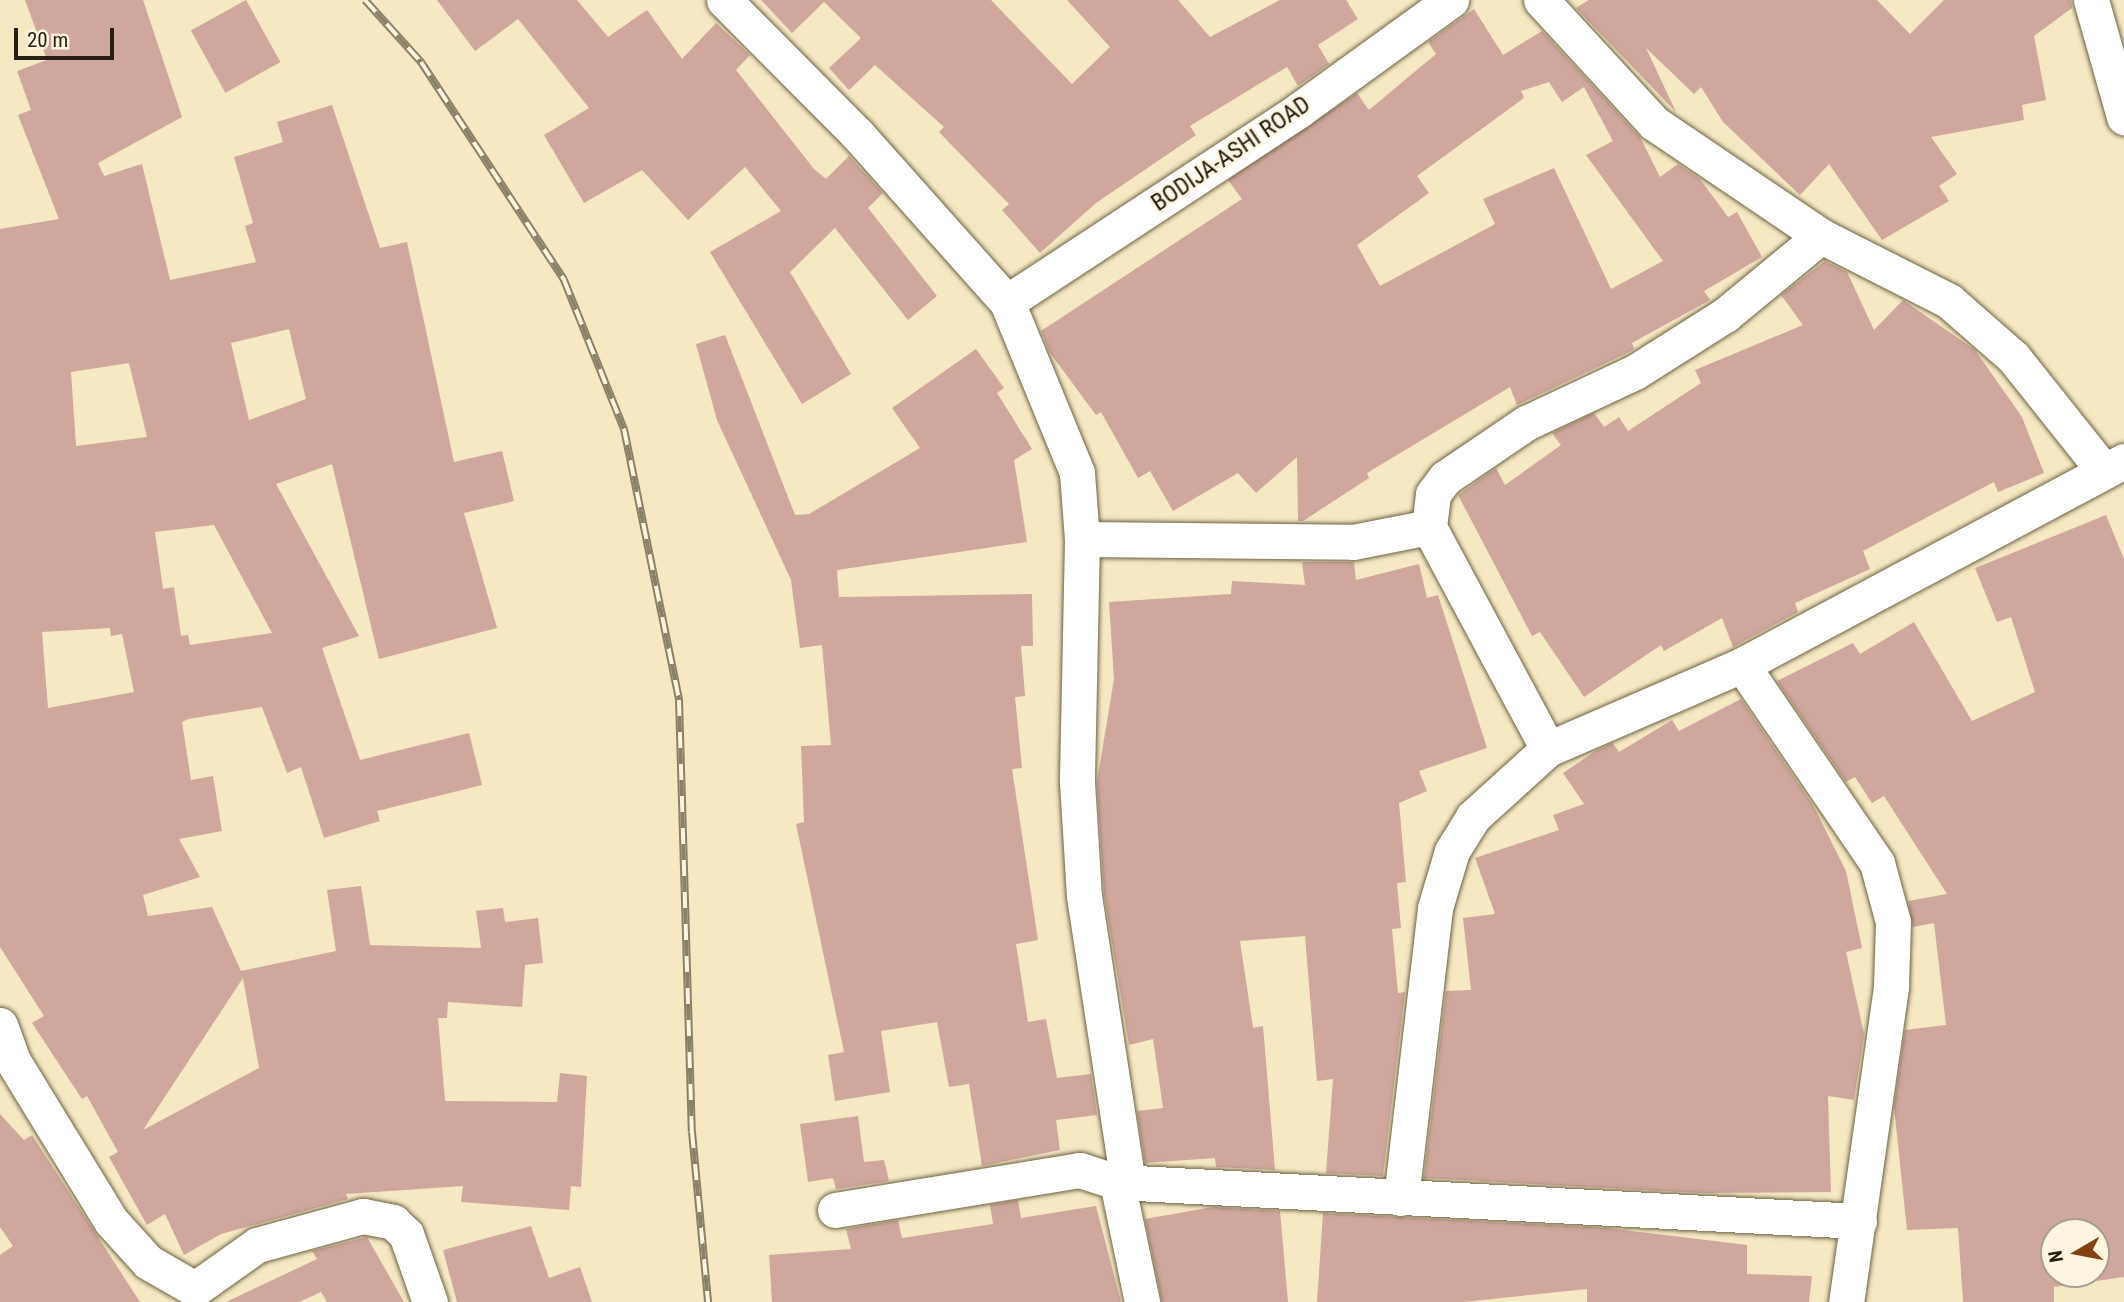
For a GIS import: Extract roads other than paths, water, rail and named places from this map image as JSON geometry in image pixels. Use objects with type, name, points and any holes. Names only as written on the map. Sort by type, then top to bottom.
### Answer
[{"type":"street","points":[[723,0],[858,135],[1007,302],[1077,473],[1082,539],[1076,782],[1084,896],[1122,1180],[1142,1302]]},
{"type":"street","name":"BODIJA-ASHI ROAD","points":[[1007,302],[1319,96],[1451,0]]},
{"type":"street","points":[[1401,1198],[1435,908],[1452,851],[1473,817],[1548,749],[1742,665],[2114,466],[2014,358],[1950,300],[1821,236],[1654,123],[1541,0]]},
{"type":"street","points":[[2091,0],[2124,117]]},
{"type":"street","points":[[1548,749],[1429,527],[1433,494],[1445,478],[1526,423],[1635,372],[1726,314],[1821,236]]},
{"type":"street","points":[[1082,539],[1353,542],[1429,527]]},
{"type":"street","points":[[1742,665],[1877,863],[1893,922],[1891,987],[1846,1302]]},
{"type":"street","points":[[0,1026],[7,1063],[111,1221],[148,1262],[195,1298],[257,1245],[363,1216],[393,1222],[407,1234],[430,1302]]},
{"type":"street","points":[[835,1210],[1054,1171],[1080,1170],[1122,1180],[1401,1198],[1858,1221]]},
{"type":"railway","points":[[365,0],[421,62],[564,280],[624,429],[679,700],[692,1132],[708,1302]]}]
